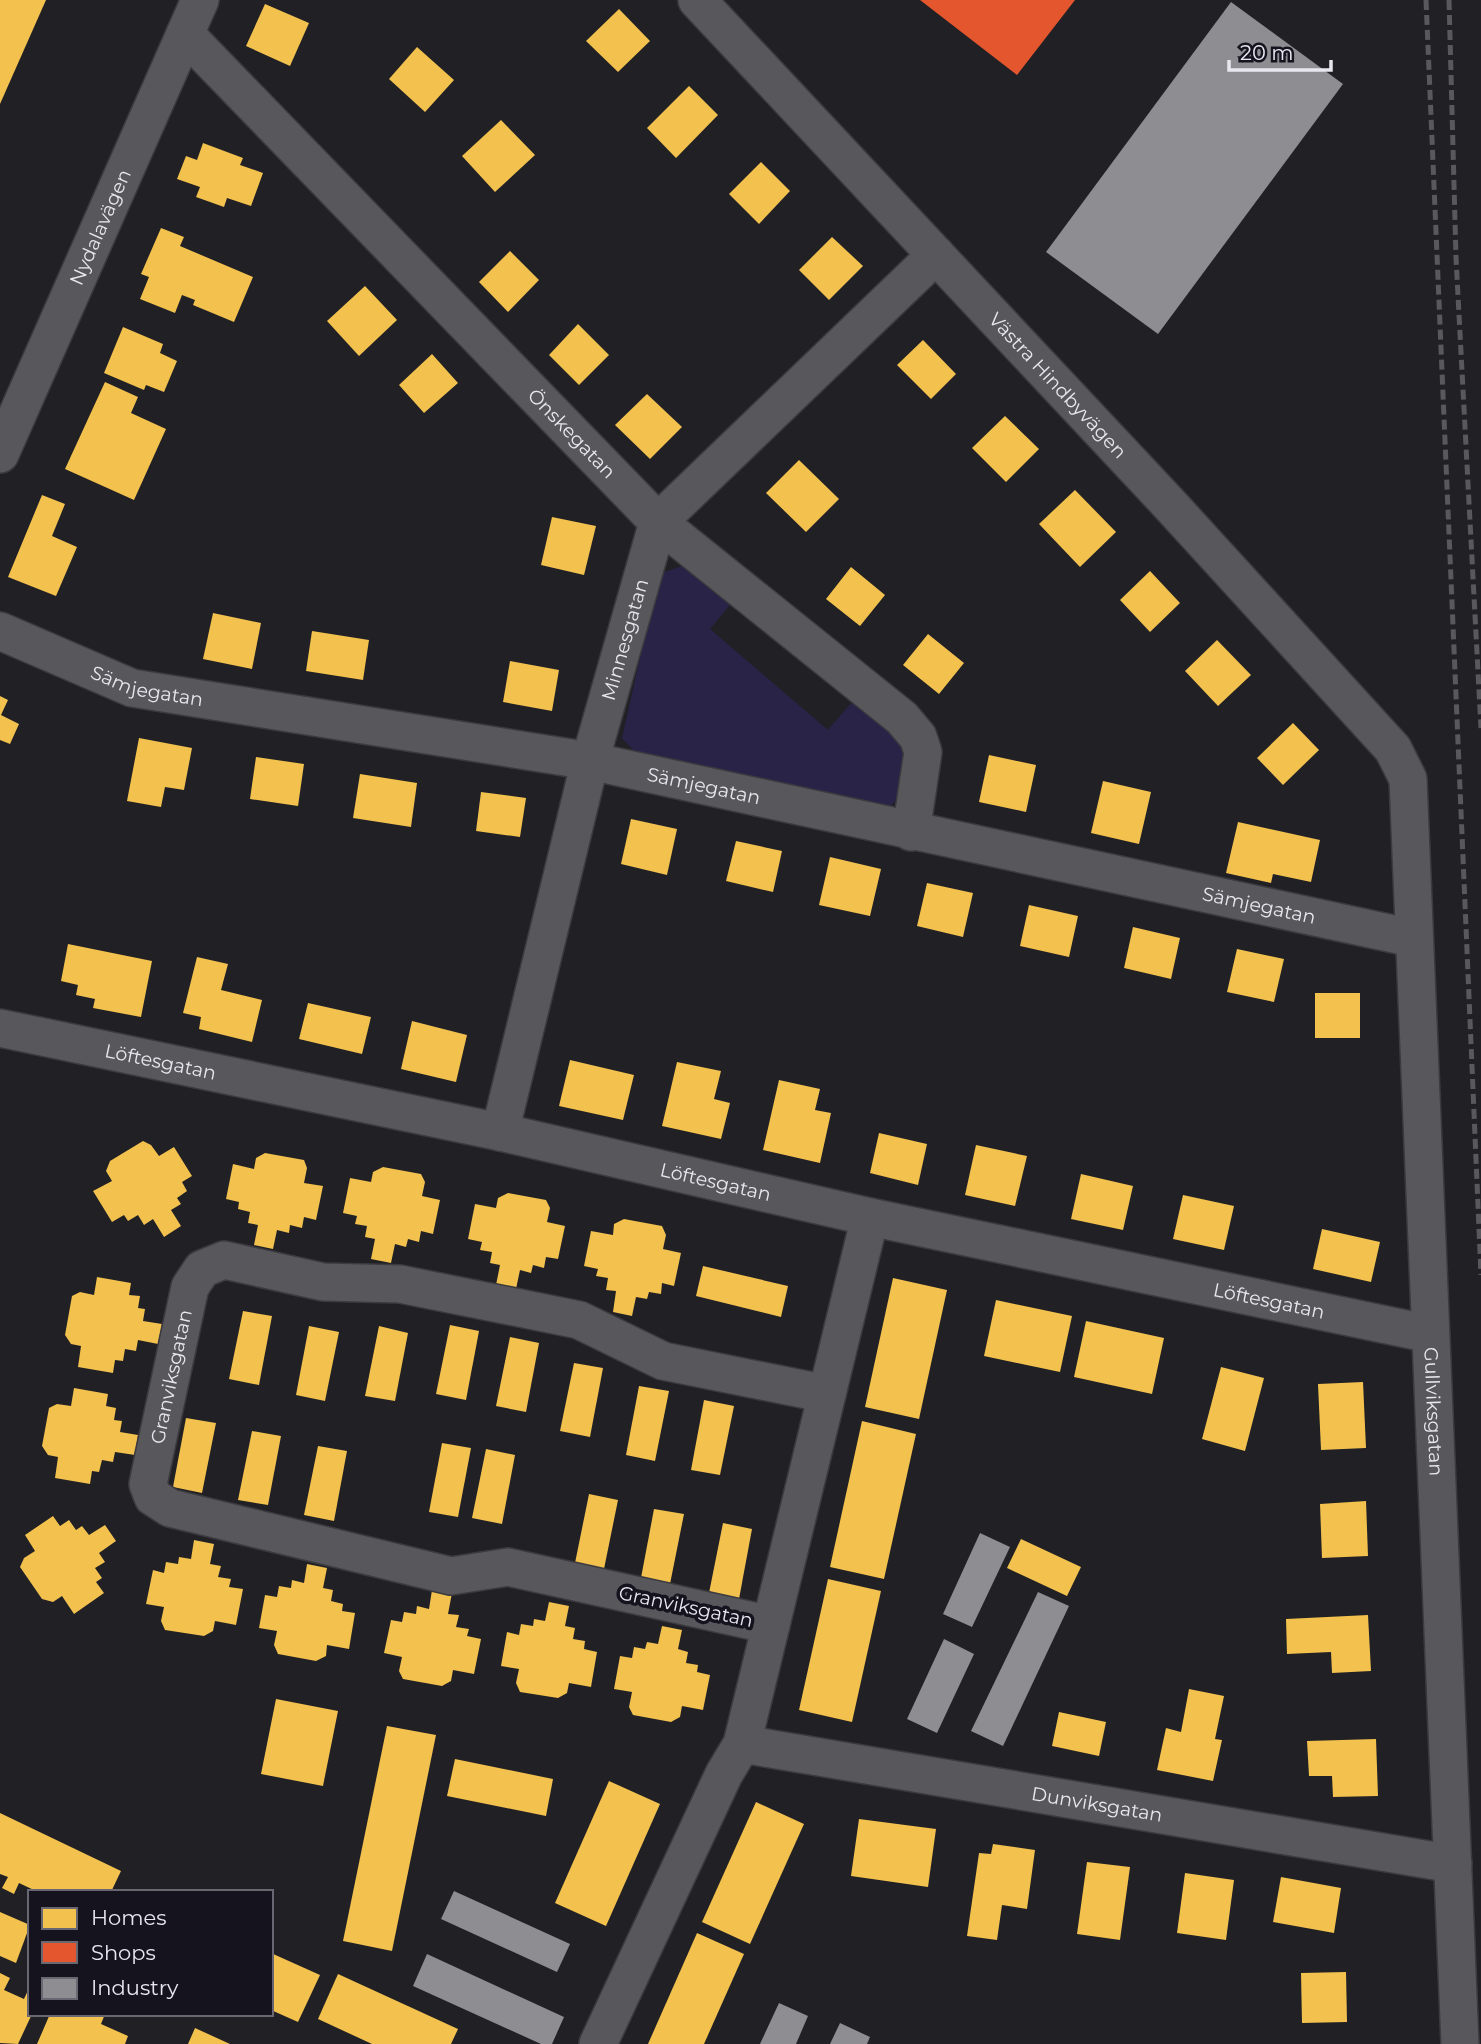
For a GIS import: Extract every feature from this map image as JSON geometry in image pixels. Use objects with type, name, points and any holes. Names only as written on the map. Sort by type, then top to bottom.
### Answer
[{"type":"street","name":"Nydalavägen","points":[[0,454],[200,0]]},
{"type":"street","name":"Västra Hindbyvägen","points":[[697,0],[1393,749],[1408,779]]},
{"type":"street","name":"Önskegatan","points":[[186,34],[658,522],[875,695],[918,737],[923,752],[911,832]]},
{"type":"street","points":[[658,522],[936,255]]},
{"type":"street","name":"Minnesgatan","points":[[500,1132],[590,761],[658,522]]},
{"type":"street","name":"Sämjegatan","points":[[0,631],[132,688],[590,761],[1412,938]]},
{"type":"street","name":"Gullviksgatan","points":[[1408,779],[1412,938],[1460,2044]]},
{"type":"street","name":"Löftesgatan","points":[[0,1028],[500,1132],[870,1217],[1430,1334]]},
{"type":"street","name":"Granviksgatan","points":[[598,2044],[724,1774],[742,1744],[870,1217]]},
{"type":"street","name":"Granviksgatan","points":[[771,1625],[508,1567],[451,1576],[170,1508],[153,1497],[148,1485],[190,1287],[202,1269],[224,1260],[323,1282],[400,1284],[579,1320],[663,1361],[827,1394]]},
{"type":"street","name":"Dunviksgatan","points":[[742,1744],[1453,1864]]},
{"type":"shaded area","points":[[688,564],[734,600],[710,629],[828,730],[852,702],[908,747],[905,789],[884,814],[640,758],[622,738],[659,574]]},
{"type":"building: Homes","points":[[0,0],[46,0],[0,104]]},
{"type":"building: Homes","points":[[265,4],[309,23],[290,66],[246,46]]},
{"type":"building: Homes","points":[[619,9],[650,41],[618,72],[586,41]]},
{"type":"building: Homes","points":[[417,47],[454,80],[425,112],[389,79]]},
{"type":"building: Homes","points":[[689,86],[718,115],[676,158],[647,128]]},
{"type":"building: Homes","points":[[501,120],[535,155],[495,192],[462,156]]},
{"type":"building: Homes","points":[[203,143],[243,158],[240,165],[263,173],[251,206],[227,198],[224,207],[196,197],[200,187],[177,179],[186,156],[197,160]]},
{"type":"building: Homes","points":[[761,162],[790,191],[759,224],[729,194]]},
{"type":"building: Homes","points":[[161,228],[184,237],[180,246],[253,277],[234,322],[193,305],[195,300],[182,295],[175,313],[140,299],[149,277],[141,274]]},
{"type":"building: Homes","points":[[832,237],[863,266],[829,300],[799,270]]},
{"type":"building: Homes","points":[[510,251],[539,280],[508,312],[479,282]]},
{"type":"building: Homes","points":[[365,286],[397,320],[359,356],[327,321]]},
{"type":"building: Homes","points":[[578,324],[609,355],[579,385],[549,355]]},
{"type":"building: Homes","points":[[123,327],[163,344],[160,353],[177,361],[164,392],[146,385],[144,390],[104,373]]},
{"type":"building: Homes","points":[[923,340],[956,374],[931,399],[897,365]]},
{"type":"building: Homes","points":[[432,354],[458,383],[424,413],[399,385]]},
{"type":"building: Homes","points":[[105,382],[138,397],[131,413],[166,429],[134,500],[65,469]]},
{"type":"building: Homes","points":[[647,394],[682,427],[650,459],[615,425]]},
{"type":"building: Homes","points":[[1005,416],[1039,449],[1006,482],[972,448]]},
{"type":"building: Homes","points":[[799,460],[839,499],[806,532],[766,493]]},
{"type":"building: Homes","points":[[1075,490],[1116,532],[1080,567],[1039,524]]},
{"type":"building: Homes","points":[[42,495],[65,504],[52,536],[77,547],[56,596],[8,577]]},
{"type":"building: Homes","points":[[552,517],[596,526],[584,575],[541,565]]},
{"type":"building: Homes","points":[[851,567],[885,595],[860,626],[826,599]]},
{"type":"building: Homes","points":[[1150,571],[1180,603],[1150,632],[1120,600]]},
{"type":"building: Homes","points":[[213,613],[261,623],[252,669],[203,659]]},
{"type":"building: Homes","points":[[312,631],[369,640],[363,680],[306,671]]},
{"type":"building: Homes","points":[[928,634],[964,663],[939,694],[903,665]]},
{"type":"building: Homes","points":[[1217,640],[1251,675],[1218,706],[1185,671]]},
{"type":"building: Homes","points":[[510,661],[559,670],[552,711],[503,702]]},
{"type":"building: Homes","points":[[0,696],[8,700],[1,715],[19,724],[10,744],[0,740]]},
{"type":"building: Homes","points":[[1293,723],[1319,750],[1283,785],[1257,758]]},
{"type":"building: Homes","points":[[139,738],[192,748],[184,790],[165,787],[161,807],[127,801]]},
{"type":"building: Homes","points":[[989,755],[1036,765],[1026,812],[979,802]]},
{"type":"building: Homes","points":[[256,757],[304,764],[298,806],[250,799]]},
{"type":"building: Homes","points":[[360,774],[417,783],[411,827],[353,818]]},
{"type":"building: Homes","points":[[1103,781],[1151,792],[1139,844],[1091,833]]},
{"type":"building: Homes","points":[[481,792],[526,798],[520,837],[476,831]]},
{"type":"building: Homes","points":[[631,819],[677,829],[667,875],[621,864]]},
{"type":"building: Homes","points":[[1238,822],[1320,840],[1311,882],[1273,874],[1271,883],[1226,873]]},
{"type":"building: Homes","points":[[736,841],[782,851],[773,892],[726,881]]},
{"type":"building: Homes","points":[[830,857],[881,869],[870,916],[819,905]]},
{"type":"building: Homes","points":[[927,883],[973,893],[963,937],[917,926]]},
{"type":"building: Homes","points":[[1029,905],[1078,916],[1069,957],[1020,946]]},
{"type":"building: Homes","points":[[1133,927],[1180,938],[1171,979],[1124,968]]},
{"type":"building: Homes","points":[[68,944],[152,961],[141,1017],[93,1008],[95,999],[76,995],[78,985],[61,981]]},
{"type":"building: Homes","points":[[1237,949],[1284,959],[1274,1002],[1227,992]]},
{"type":"building: Homes","points":[[197,957],[228,964],[221,990],[262,1000],[252,1042],[199,1029],[201,1017],[183,1013]]},
{"type":"building: Homes","points":[[1315,993],[1360,993],[1360,1038],[1315,1038]]},
{"type":"building: Homes","points":[[308,1003],[371,1017],[362,1054],[299,1039]]},
{"type":"building: Homes","points":[[412,1021],[467,1035],[456,1082],[401,1069]]},
{"type":"building: Homes","points":[[570,1060],[634,1075],[623,1120],[559,1106]]},
{"type":"building: Homes","points":[[677,1062],[721,1071],[714,1099],[730,1103],[721,1139],[662,1126]]},
{"type":"building: Homes","points":[[779,1080],[820,1089],[815,1110],[831,1113],[820,1163],[763,1150]]},
{"type":"building: Homes","points":[[879,1133],[927,1144],[918,1185],[870,1173]]},
{"type":"building: Homes","points":[[143,1141],[151,1145],[159,1156],[174,1147],[192,1176],[182,1182],[187,1191],[177,1198],[181,1204],[171,1210],[181,1226],[164,1237],[153,1219],[144,1225],[138,1215],[128,1221],[124,1215],[112,1222],[93,1191],[112,1181],[106,1171],[110,1161]]},
{"type":"building: Homes","points":[[976,1145],[1027,1156],[1015,1206],[965,1195]]},
{"type":"building: Homes","points":[[265,1153],[304,1160],[307,1168],[304,1183],[323,1186],[316,1220],[304,1217],[302,1228],[290,1225],[289,1233],[277,1230],[273,1249],[254,1245],[258,1225],[248,1223],[250,1212],[238,1209],[239,1202],[226,1199],[233,1164],[254,1169],[256,1158]]},
{"type":"building: Homes","points":[[383,1167],[421,1174],[425,1182],[422,1196],[440,1200],[433,1234],[421,1231],[419,1242],[408,1239],[406,1247],[395,1244],[391,1263],[371,1259],[375,1239],[365,1237],[367,1226],[355,1224],[357,1216],[343,1213],[350,1178],[371,1182],[373,1172]]},
{"type":"building: Homes","points":[[1081,1174],[1133,1186],[1123,1230],[1071,1219]]},
{"type":"building: Homes","points":[[508,1193],[546,1200],[550,1208],[547,1222],[565,1226],[558,1259],[546,1257],[544,1268],[533,1265],[531,1273],[520,1270],[516,1289],[496,1285],[500,1265],[490,1263],[492,1252],[480,1250],[482,1242],[468,1239],[475,1204],[496,1208],[498,1198]]},
{"type":"building: Homes","points":[[1183,1195],[1234,1206],[1224,1250],[1173,1239]]},
{"type":"building: Homes","points":[[624,1219],[662,1226],[666,1235],[663,1249],[681,1253],[674,1286],[662,1283],[661,1294],[649,1292],[647,1299],[636,1297],[632,1316],[613,1312],[616,1291],[606,1290],[608,1278],[596,1276],[598,1269],[584,1266],[591,1231],[613,1235],[614,1224]]},
{"type":"building: Homes","points":[[1322,1229],[1380,1242],[1371,1282],[1313,1269]]},
{"type":"building: Homes","points":[[703,1266],[788,1286],[781,1317],[696,1296]]},
{"type":"building: Homes","points":[[97,1277],[131,1283],[129,1295],[140,1296],[138,1308],[145,1309],[143,1321],[162,1324],[158,1344],[138,1340],[136,1351],[125,1349],[123,1361],[115,1360],[113,1373],[78,1367],[81,1346],[71,1344],[65,1335],[72,1296],[80,1292],[94,1295]]},
{"type":"building: Homes","points":[[893,1278],[947,1290],[919,1419],[865,1407]]},
{"type":"building: Homes","points":[[996,1300],[1072,1316],[1060,1372],[984,1356]]},
{"type":"building: Homes","points":[[243,1311],[272,1316],[259,1385],[229,1379]]},
{"type":"building: Homes","points":[[1086,1321],[1164,1338],[1152,1394],[1074,1377]]},
{"type":"building: Homes","points":[[450,1325],[479,1331],[466,1400],[436,1394]]},
{"type":"building: Homes","points":[[309,1326],[339,1332],[325,1401],[296,1395]]},
{"type":"building: Homes","points":[[379,1326],[408,1333],[395,1401],[365,1396]]},
{"type":"building: Homes","points":[[510,1337],[539,1343],[526,1412],[496,1406]]},
{"type":"building: Homes","points":[[574,1363],[603,1368],[590,1437],[560,1431]]},
{"type":"building: Homes","points":[[1221,1367],[1264,1378],[1245,1451],[1202,1439]]},
{"type":"building: Homes","points":[[1363,1382],[1366,1448],[1321,1450],[1318,1384]]},
{"type":"building: Homes","points":[[639,1386],[669,1391],[655,1461],[626,1455]]},
{"type":"building: Homes","points":[[74,1388],[108,1394],[106,1406],[116,1408],[114,1420],[122,1421],[120,1432],[138,1435],[135,1455],[115,1452],[113,1462],[102,1460],[99,1472],[92,1471],[90,1484],[55,1478],[58,1457],[48,1455],[42,1446],[49,1408],[57,1404],[71,1406]]},
{"type":"building: Homes","points":[[704,1400],[734,1406],[720,1475],[691,1470]]},
{"type":"building: Homes","points":[[186,1418],[216,1423],[202,1493],[173,1487]]},
{"type":"building: Homes","points":[[862,1421],[916,1434],[884,1579],[830,1567]]},
{"type":"building: Homes","points":[[252,1431],[281,1436],[268,1505],[238,1500]]},
{"type":"building: Homes","points":[[442,1443],[471,1448],[458,1517],[429,1512]]},
{"type":"building: Homes","points":[[318,1446],[347,1451],[334,1521],[304,1515]]},
{"type":"building: Homes","points":[[486,1449],[515,1455],[502,1524],[472,1518]]},
{"type":"building: Homes","points":[[589,1494],[618,1500],[604,1569],[575,1563]]},
{"type":"building: Homes","points":[[1366,1501],[1368,1556],[1322,1558],[1320,1504]]},
{"type":"building: Homes","points":[[654,1509],[684,1514],[670,1584],[641,1578]]},
{"type":"building: Homes","points":[[53,1516],[60,1526],[69,1520],[76,1530],[82,1526],[89,1535],[105,1525],[116,1541],[99,1553],[105,1562],[95,1568],[102,1578],[96,1582],[104,1593],[74,1614],[62,1596],[53,1602],[42,1599],[20,1567],[24,1558],[35,1551],[25,1535]]},
{"type":"building: Homes","points":[[723,1523],[752,1529],[739,1599],[709,1593]]},
{"type":"building: Homes","points":[[1021,1539],[1081,1567],[1067,1596],[1007,1568]]},
{"type":"building: Homes","points":[[194,1540],[214,1544],[210,1564],[221,1566],[218,1577],[231,1579],[229,1587],[243,1589],[236,1625],[215,1621],[213,1631],[204,1636],[165,1630],[161,1621],[164,1607],[146,1604],[153,1570],[164,1573],[166,1562],[178,1564],[179,1557],[191,1559]]},
{"type":"building: Homes","points":[[307,1564],[327,1568],[323,1588],[333,1590],[331,1601],[343,1604],[342,1611],[355,1613],[349,1649],[327,1645],[326,1656],[316,1661],[278,1654],[274,1645],[277,1631],[259,1628],[265,1595],[277,1597],[279,1586],[291,1588],[292,1580],[304,1583]]},
{"type":"building: Homes","points":[[828,1579],[881,1591],[852,1722],[799,1710]]},
{"type":"building: Homes","points":[[432,1590],[452,1593],[448,1614],[459,1615],[456,1627],[469,1629],[467,1636],[481,1639],[474,1674],[453,1670],[451,1681],[442,1686],[403,1679],[399,1671],[402,1657],[384,1653],[391,1620],[402,1622],[404,1612],[416,1614],[417,1606],[429,1609]]},
{"type":"building: Homes","points":[[549,1602],[569,1606],[565,1626],[575,1628],[573,1639],[585,1641],[584,1649],[597,1652],[591,1687],[569,1683],[567,1693],[558,1698],[520,1692],[516,1683],[519,1669],[501,1666],[507,1632],[519,1635],[521,1624],[533,1626],[534,1619],[545,1621]]},
{"type":"building: Homes","points":[[1368,1615],[1371,1671],[1332,1673],[1331,1652],[1287,1654],[1286,1619]]},
{"type":"building: Homes","points":[[662,1626],[682,1630],[678,1649],[688,1652],[686,1663],[698,1665],[697,1672],[710,1675],[703,1710],[682,1706],[680,1717],[671,1722],[633,1715],[629,1707],[632,1692],[614,1689],[620,1656],[632,1658],[634,1647],[645,1649],[647,1642],[658,1644]]},
{"type":"building: Homes","points":[[1189,1689],[1224,1696],[1215,1739],[1222,1740],[1213,1781],[1157,1770],[1166,1728],[1181,1732]]},
{"type":"building: Homes","points":[[276,1699],[338,1711],[323,1786],[261,1774]]},
{"type":"building: Homes","points":[[1059,1712],[1106,1722],[1099,1756],[1052,1746]]},
{"type":"building: Homes","points":[[387,1726],[436,1735],[392,1951],[343,1941]]},
{"type":"building: Homes","points":[[1376,1739],[1378,1796],[1333,1797],[1332,1776],[1309,1776],[1307,1741]]},
{"type":"building: Homes","points":[[455,1759],[553,1779],[546,1816],[447,1796]]},
{"type":"building: Homes","points":[[609,1781],[660,1804],[606,1926],[555,1903]]},
{"type":"building: Homes","points":[[756,1802],[804,1824],[750,1944],[702,1922]]},
{"type":"building: Homes","points":[[0,1813],[121,1871],[112,1890],[34,1890],[19,1883],[14,1894],[2,1888],[8,1877],[0,1874]]},
{"type":"building: Homes","points":[[859,1819],[936,1829],[928,1887],[851,1876]]},
{"type":"building: Homes","points":[[993,1844],[1035,1850],[1027,1909],[1002,1905],[997,1940],[967,1936],[979,1853],[991,1854]]},
{"type":"building: Homes","points":[[1087,1862],[1130,1867],[1120,1940],[1077,1934]]},
{"type":"building: Homes","points":[[1185,1873],[1234,1880],[1226,1940],[1177,1933]]},
{"type":"building: Homes","points":[[1281,1877],[1341,1888],[1334,1933],[1273,1922]]},
{"type":"building: Homes","points":[[0,1912],[28,1924],[28,1930],[16,1963],[0,1956]]},
{"type":"building: Homes","points":[[697,1933],[744,1954],[704,2044],[648,2044]]},
{"type":"building: Homes","points":[[273,1954],[320,1975],[298,2022],[273,2011]]},
{"type":"building: Homes","points":[[1346,1972],[1347,2022],[1302,2023],[1301,1973]]},
{"type":"building: Homes","points":[[0,1973],[10,1978],[4,1990],[24,1999],[28,1990],[28,2016],[31,2016],[18,2044],[0,2043]]},
{"type":"building: Homes","points":[[338,1974],[458,2029],[451,2044],[372,2044],[318,2019]]},
{"type":"building: Homes","points":[[49,2016],[104,2016],[101,2024],[128,2036],[125,2044],[37,2044]]},
{"type":"building: Homes","points":[[195,2028],[230,2044],[188,2044]]},
{"type":"building: Shops","points":[[920,0],[1075,0],[1017,75]]},
{"type":"building: Industry","points":[[1231,2],[1343,84],[1158,334],[1046,252]]},
{"type":"building: Industry","points":[[980,1533],[1010,1547],[972,1627],[943,1614]]},
{"type":"building: Industry","points":[[1038,1592],[1069,1606],[1003,1746],[971,1731]]},
{"type":"building: Industry","points":[[944,1639],[974,1654],[937,1733],[907,1719]]},
{"type":"building: Industry","points":[[454,1891],[570,1944],[557,1972],[441,1919]]},
{"type":"building: Industry","points":[[427,1954],[564,2017],[552,2044],[541,2044],[413,1986]]},
{"type":"building: Industry","points":[[779,2003],[808,2016],[796,2044],[760,2044]]},
{"type":"building: Industry","points":[[840,2023],[870,2037],[867,2044],[830,2044]]},
{"type":"railway","points":[[1426,0],[1481,1275]]},
{"type":"railway","points":[[1449,0],[1456,258],[1481,728]]}]
